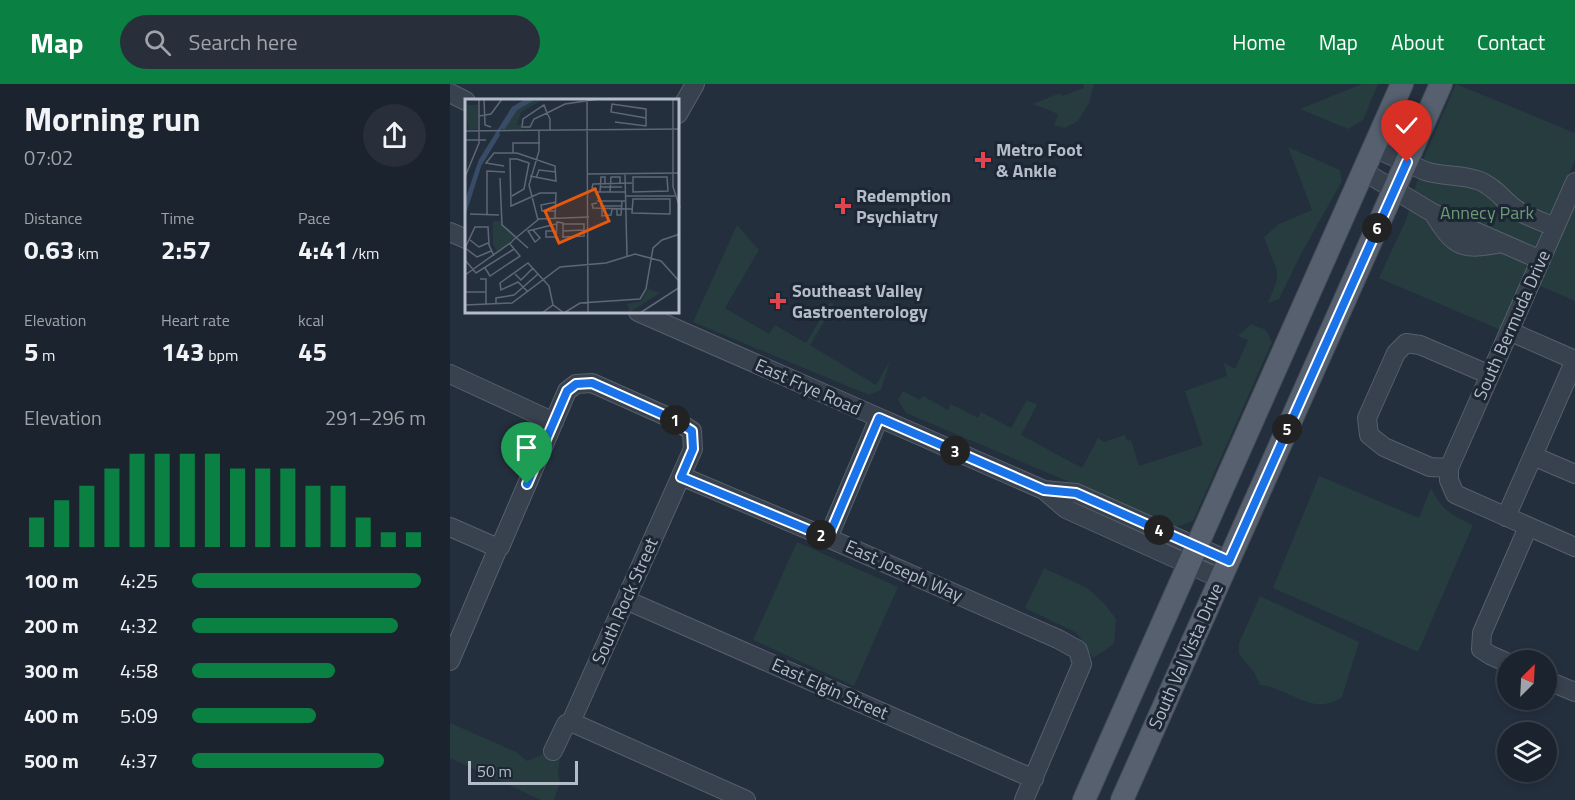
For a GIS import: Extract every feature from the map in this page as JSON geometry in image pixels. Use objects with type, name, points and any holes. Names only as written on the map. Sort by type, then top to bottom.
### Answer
[{"type":"main road","name":"South Val Vista Drive","points":[[1088,795],[1402,84]]},
{"type":"main road","name":"South Val Vista Drive","points":[[1122,800],[1441,84]]},
{"type":"street","points":[[680,110],[695,84]]},
{"type":"street","points":[[450,93],[465,100]]},
{"type":"street","points":[[1374,148],[1433,174],[1467,177],[1482,182],[1493,188],[1516,210],[1555,227]]},
{"type":"street","points":[[1363,171],[1433,213],[1541,260]]},
{"type":"street","name":"South Bermuda Drive","points":[[1449,468],[1575,182]]},
{"type":"street","points":[[450,232],[465,239]]},
{"type":"street","name":"East Frye Road","points":[[643,314],[1044,490],[1076,493],[1225,570]]},
{"type":"street","points":[[1506,517],[1575,360],[1509,331]]},
{"type":"street","points":[[1490,375],[1420,345],[1407,343],[1396,353],[1367,418],[1369,435],[1384,447],[1431,467],[1449,468],[1449,480],[1455,494],[1575,548]]},
{"type":"street","points":[[450,374],[554,422],[450,662]]},
{"type":"street","name":"South Rock Street","points":[[553,751],[566,724],[571,722],[693,449],[692,431],[675,420],[592,383],[576,384],[567,391],[554,422]]},
{"type":"street","points":[[828,538],[879,418]]},
{"type":"street","points":[[1533,456],[1575,474]]},
{"type":"street","name":"East Joseph Way","points":[[681,477],[828,538],[1058,639],[1078,650],[1082,664],[1034,779]]},
{"type":"street","points":[[450,526],[498,548]]},
{"type":"street","points":[[1497,659],[1480,649],[1482,633],[1528,527]]},
{"type":"street","name":"East Elgin Street","points":[[626,600],[1034,779]]},
{"type":"street","points":[[1557,684],[1574,691]]},
{"type":"street","points":[[571,722],[746,800]]},
{"type":"street","points":[[1024,800],[1034,779]]},
{"type":"green space","points":[[1083,84],[1094,84],[1089,103],[1078,121],[1065,128],[1054,125],[1058,114],[1033,104],[1060,93],[1062,96],[1084,88]]},
{"type":"green space","points":[[1362,84],[1378,84],[1363,120],[1348,129],[1300,109]]},
{"type":"green space","name":"Annecy Park","points":[[1456,84],[1575,133],[1575,160],[1561,193],[1575,201],[1575,301],[1526,280],[1503,331],[1379,278],[1406,220],[1424,157]]},
{"type":"green space","points":[[1288,147],[1340,170],[1342,181],[1279,299],[1268,303],[1277,280],[1277,271],[1264,237],[1279,224],[1312,210]]},
{"type":"green space","points":[[737,225],[759,250],[725,308],[769,334],[775,325],[806,343],[830,302],[834,305],[810,345],[876,385],[890,361],[881,390],[869,395],[693,322]]},
{"type":"green space","points":[[1251,324],[1266,330],[1272,342],[1193,521],[1176,527],[906,413],[898,400],[903,391],[920,400],[923,396],[948,410],[951,404],[978,418],[981,412],[1011,428],[1027,400],[1037,405],[1021,435],[1082,468],[1098,438],[1104,442],[1125,435],[1127,441],[1131,440],[1139,466],[1203,445],[1185,391],[1227,376],[1224,363],[1235,369],[1248,340],[1238,336]]},
{"type":"green space","points":[[1319,476],[1419,518],[1431,488],[1439,502],[1448,511],[1473,525],[1418,652],[1273,588]]},
{"type":"green space","points":[[797,542],[898,587],[854,686],[753,640]]},
{"type":"green space","points":[[1044,568],[1087,588],[1104,603],[1116,619],[1114,644],[1093,658],[1077,633],[1025,608]]},
{"type":"green space","points":[[1260,596],[1359,642],[1342,697],[1331,703],[1311,703],[1260,685],[1254,672],[1239,654],[1239,643]]},
{"type":"green space","points":[[450,723],[516,752],[527,761],[546,753],[560,758],[558,775],[560,782],[554,800],[541,800],[450,758]]},
{"type":"place","name":"Metro Foot & Ankle","points":[[983,160]]},
{"type":"place","name":"Redemption Psychiatry","points":[[843,206]]},
{"type":"place","name":"Southeast Valley Gastroenterology","points":[[778,301]]},
{"type":"route","points":[[527,484],[567,391],[576,384],[592,383],[675,420],[692,431],[693,449],[681,477],[828,538],[879,418],[1044,490],[1076,493],[1229,561],[1407,162]]}]
